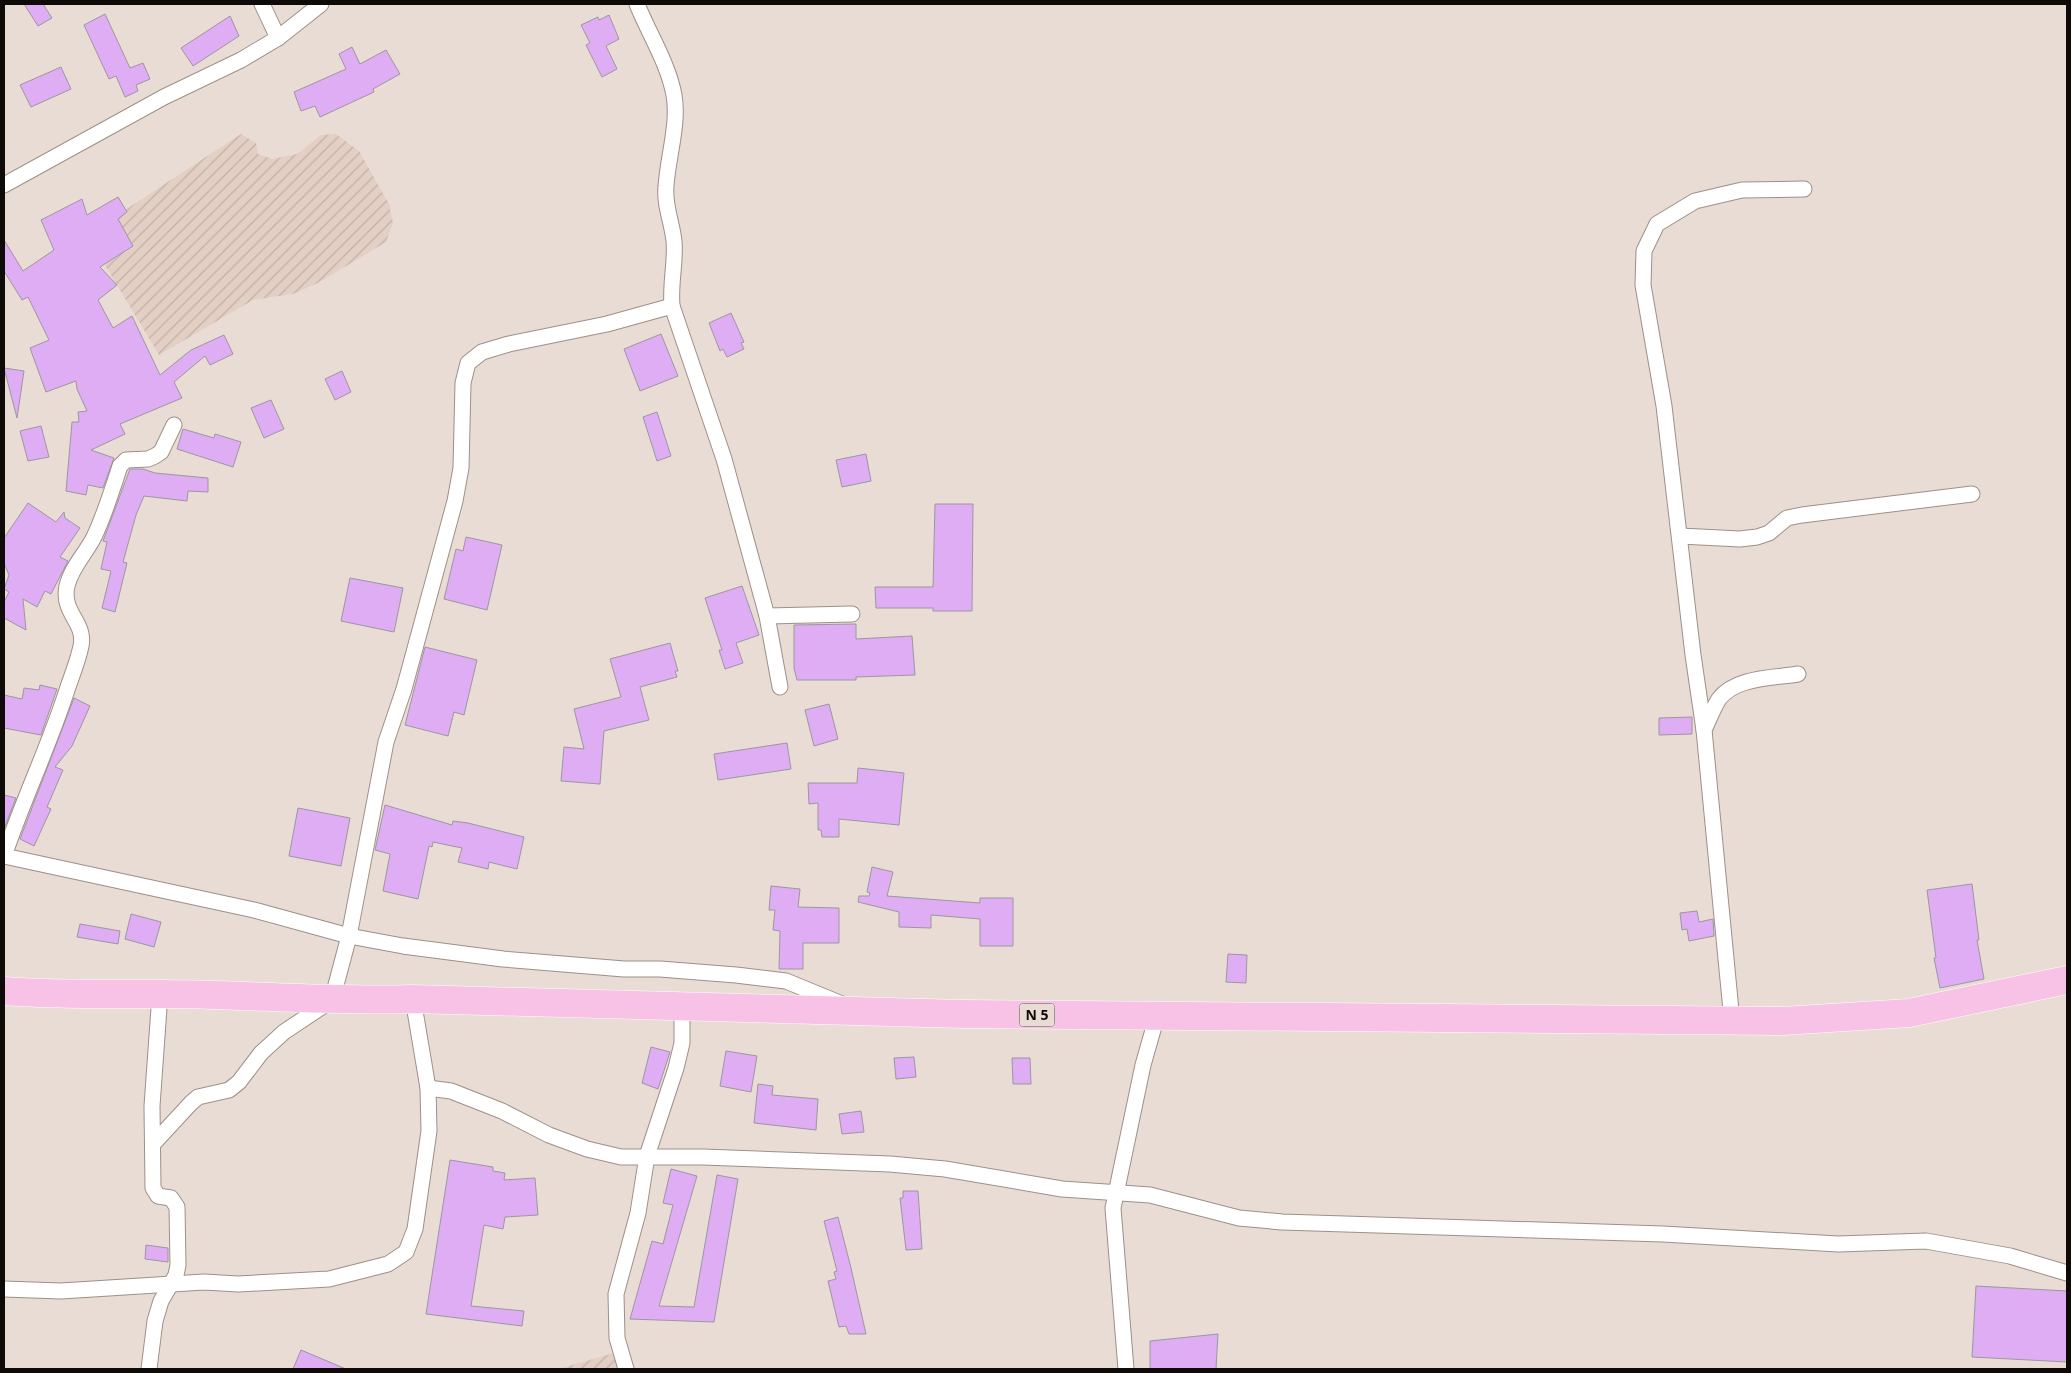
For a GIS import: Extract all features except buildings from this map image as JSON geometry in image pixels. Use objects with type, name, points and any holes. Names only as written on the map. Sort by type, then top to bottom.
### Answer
[{"type":"highway","name":"N 5","points":[[4,991],[56,995],[160,994],[332,1000],[413,999],[682,1007],[1157,1016],[1783,1021],[1909,1012],[2067,980]]},
{"type":"street","points":[[262,4],[278,38]]},
{"type":"street","points":[[4,185],[278,38],[321,4]]},
{"type":"street","points":[[637,4],[666,68],[674,97],[674,133],[667,161],[665,197],[674,243],[670,287],[672,306],[724,459],[745,544],[767,616],[780,687]]},
{"type":"street","points":[[1732,1021],[1704,730],[1693,656],[1664,406],[1643,285],[1644,252],[1657,224],[1695,201],[1742,190],[1804,189]]},
{"type":"street","points":[[154,1142],[191,1103],[198,1098],[229,1090],[239,1082],[261,1053],[284,1032],[332,1000],[349,936],[386,742],[404,689],[455,501],[461,468],[463,383],[468,363],[482,352],[509,344],[607,324],[672,306]]},
{"type":"street","points":[[174,424],[161,452],[148,459],[126,460],[120,466],[97,531],[67,584],[65,599],[68,610],[80,629],[82,638],[81,648],[61,708],[17,816],[4,856],[254,910],[349,936],[404,946],[503,959],[624,969],[660,969],[726,974],[786,981],[812,990],[854,1010]]},
{"type":"street","points":[[1680,536],[1740,539],[1757,537],[1768,532],[1787,518],[1972,494]]},
{"type":"street","points":[[767,616],[852,614]]},
{"type":"street","points":[[1704,730],[1719,699],[1727,691],[1739,684],[1798,674]]},
{"type":"street","points":[[149,1369],[155,1321],[161,1301],[171,1285],[178,1265],[177,1207],[171,1198],[158,1196],[154,1192],[152,1106],[160,994]]},
{"type":"street","points":[[4,1289],[60,1291],[204,1282],[238,1284],[329,1279],[388,1264],[406,1252],[416,1229],[429,1131],[428,1088],[413,999]]},
{"type":"street","points":[[626,1369],[616,1338],[616,1294],[638,1213],[647,1156],[676,1068],[682,1043],[682,1007]]},
{"type":"street","points":[[1126,1369],[1113,1217],[1116,1191],[1143,1065],[1157,1016]]},
{"type":"street","points":[[428,1088],[451,1091],[502,1111],[549,1135],[587,1149],[621,1157],[647,1156],[890,1164],[945,1169],[1062,1189],[1116,1191],[1150,1195],[1239,1218],[1282,1222],[1663,1234],[1838,1244],[1926,1241],[2001,1254],[2067,1273]]},
{"type":"shaded area","points":[[241,134],[256,143],[258,154],[272,159],[297,154],[321,135],[336,134],[359,151],[389,204],[393,223],[386,242],[318,283],[293,294],[253,300],[159,355],[87,235]]},
{"type":"shaded area","points":[[621,1351],[623,1369],[558,1369]]}]
